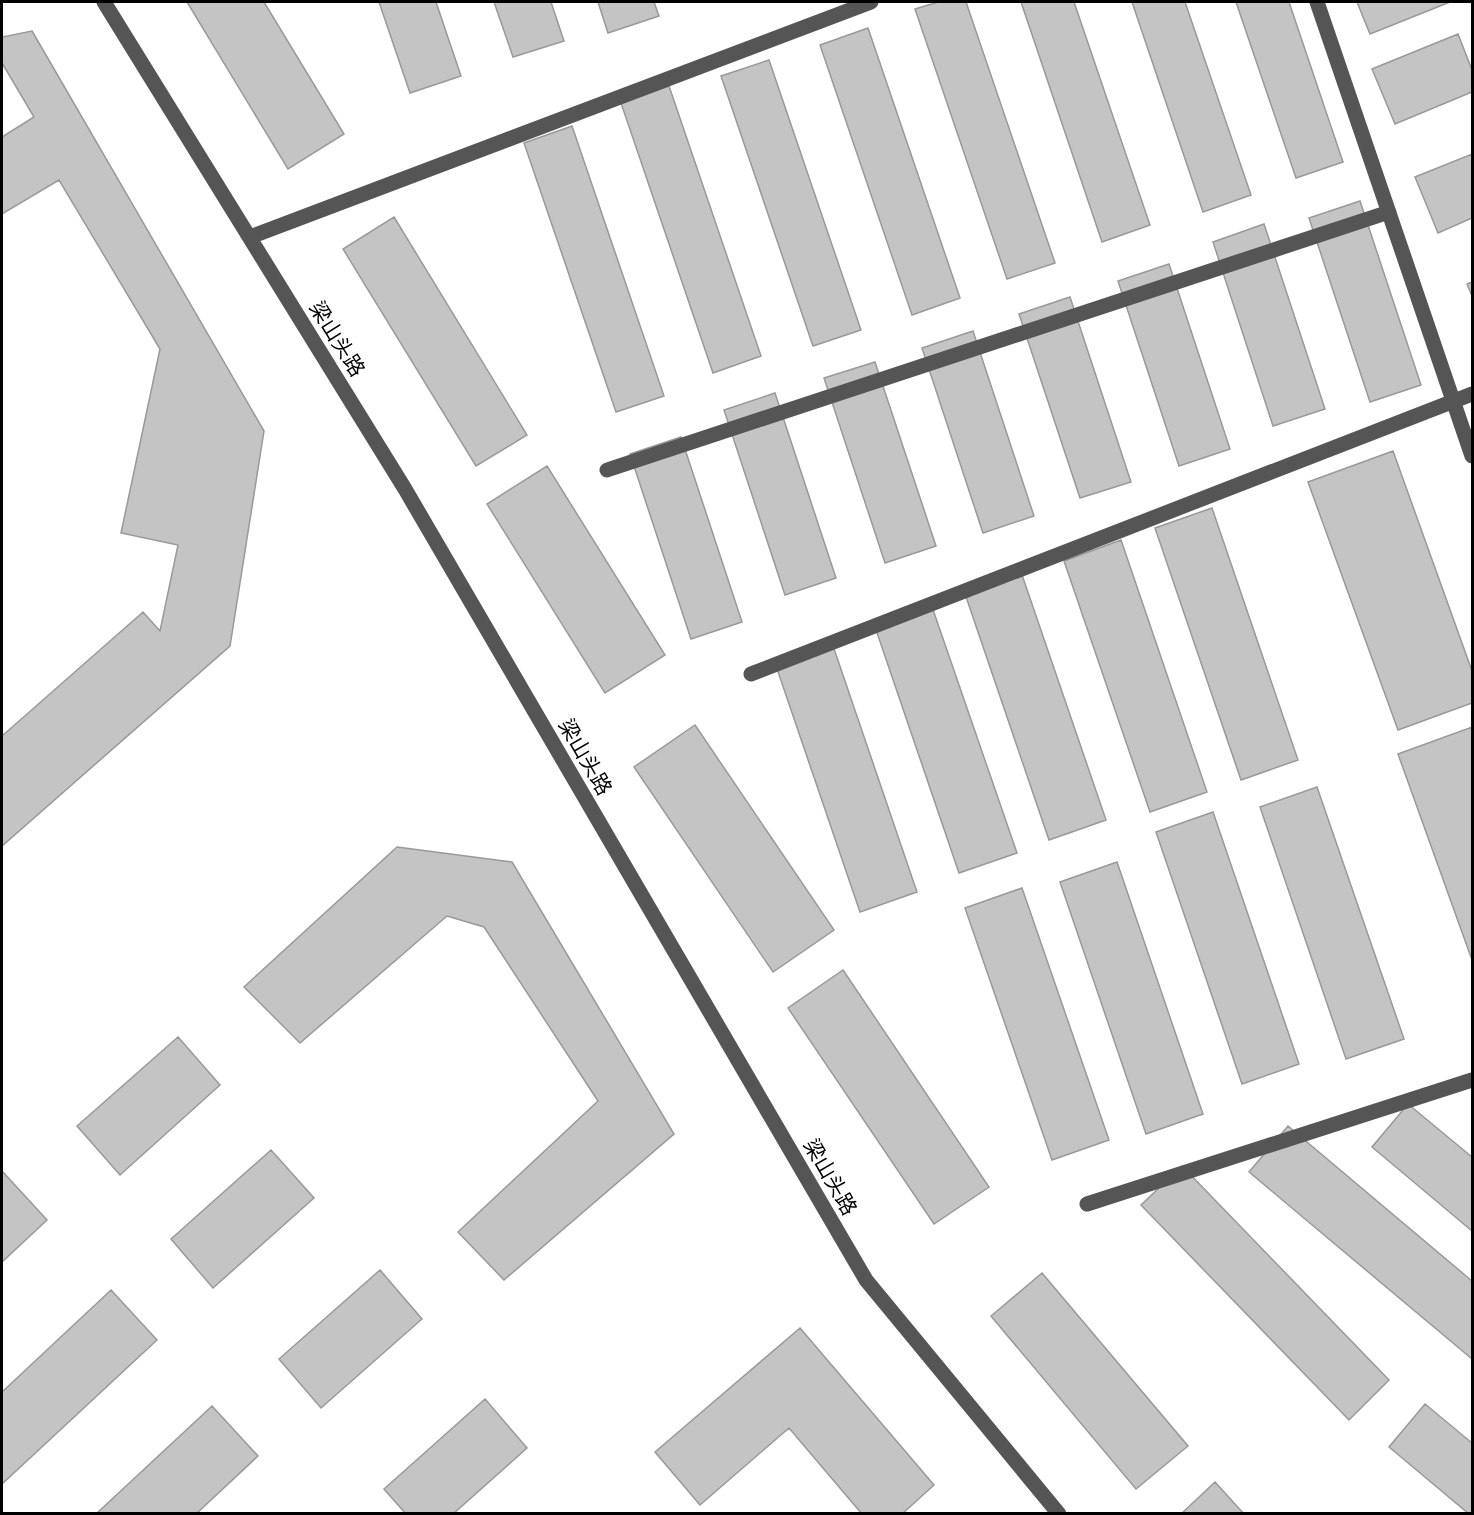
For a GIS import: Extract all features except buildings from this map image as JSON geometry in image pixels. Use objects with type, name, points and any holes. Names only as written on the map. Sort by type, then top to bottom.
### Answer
[{"type":"street","name":"梁山头路","points":[[104,2],[405,489],[866,1280],[1059,1514]]},
{"type":"street","points":[[249,237],[871,2]]},
{"type":"street","points":[[1317,2],[1473,456]]},
{"type":"street","points":[[608,470],[1389,212]]},
{"type":"street","points":[[751,674],[1473,394]]},
{"type":"street","points":[[1087,1204],[1473,1080]]}]
